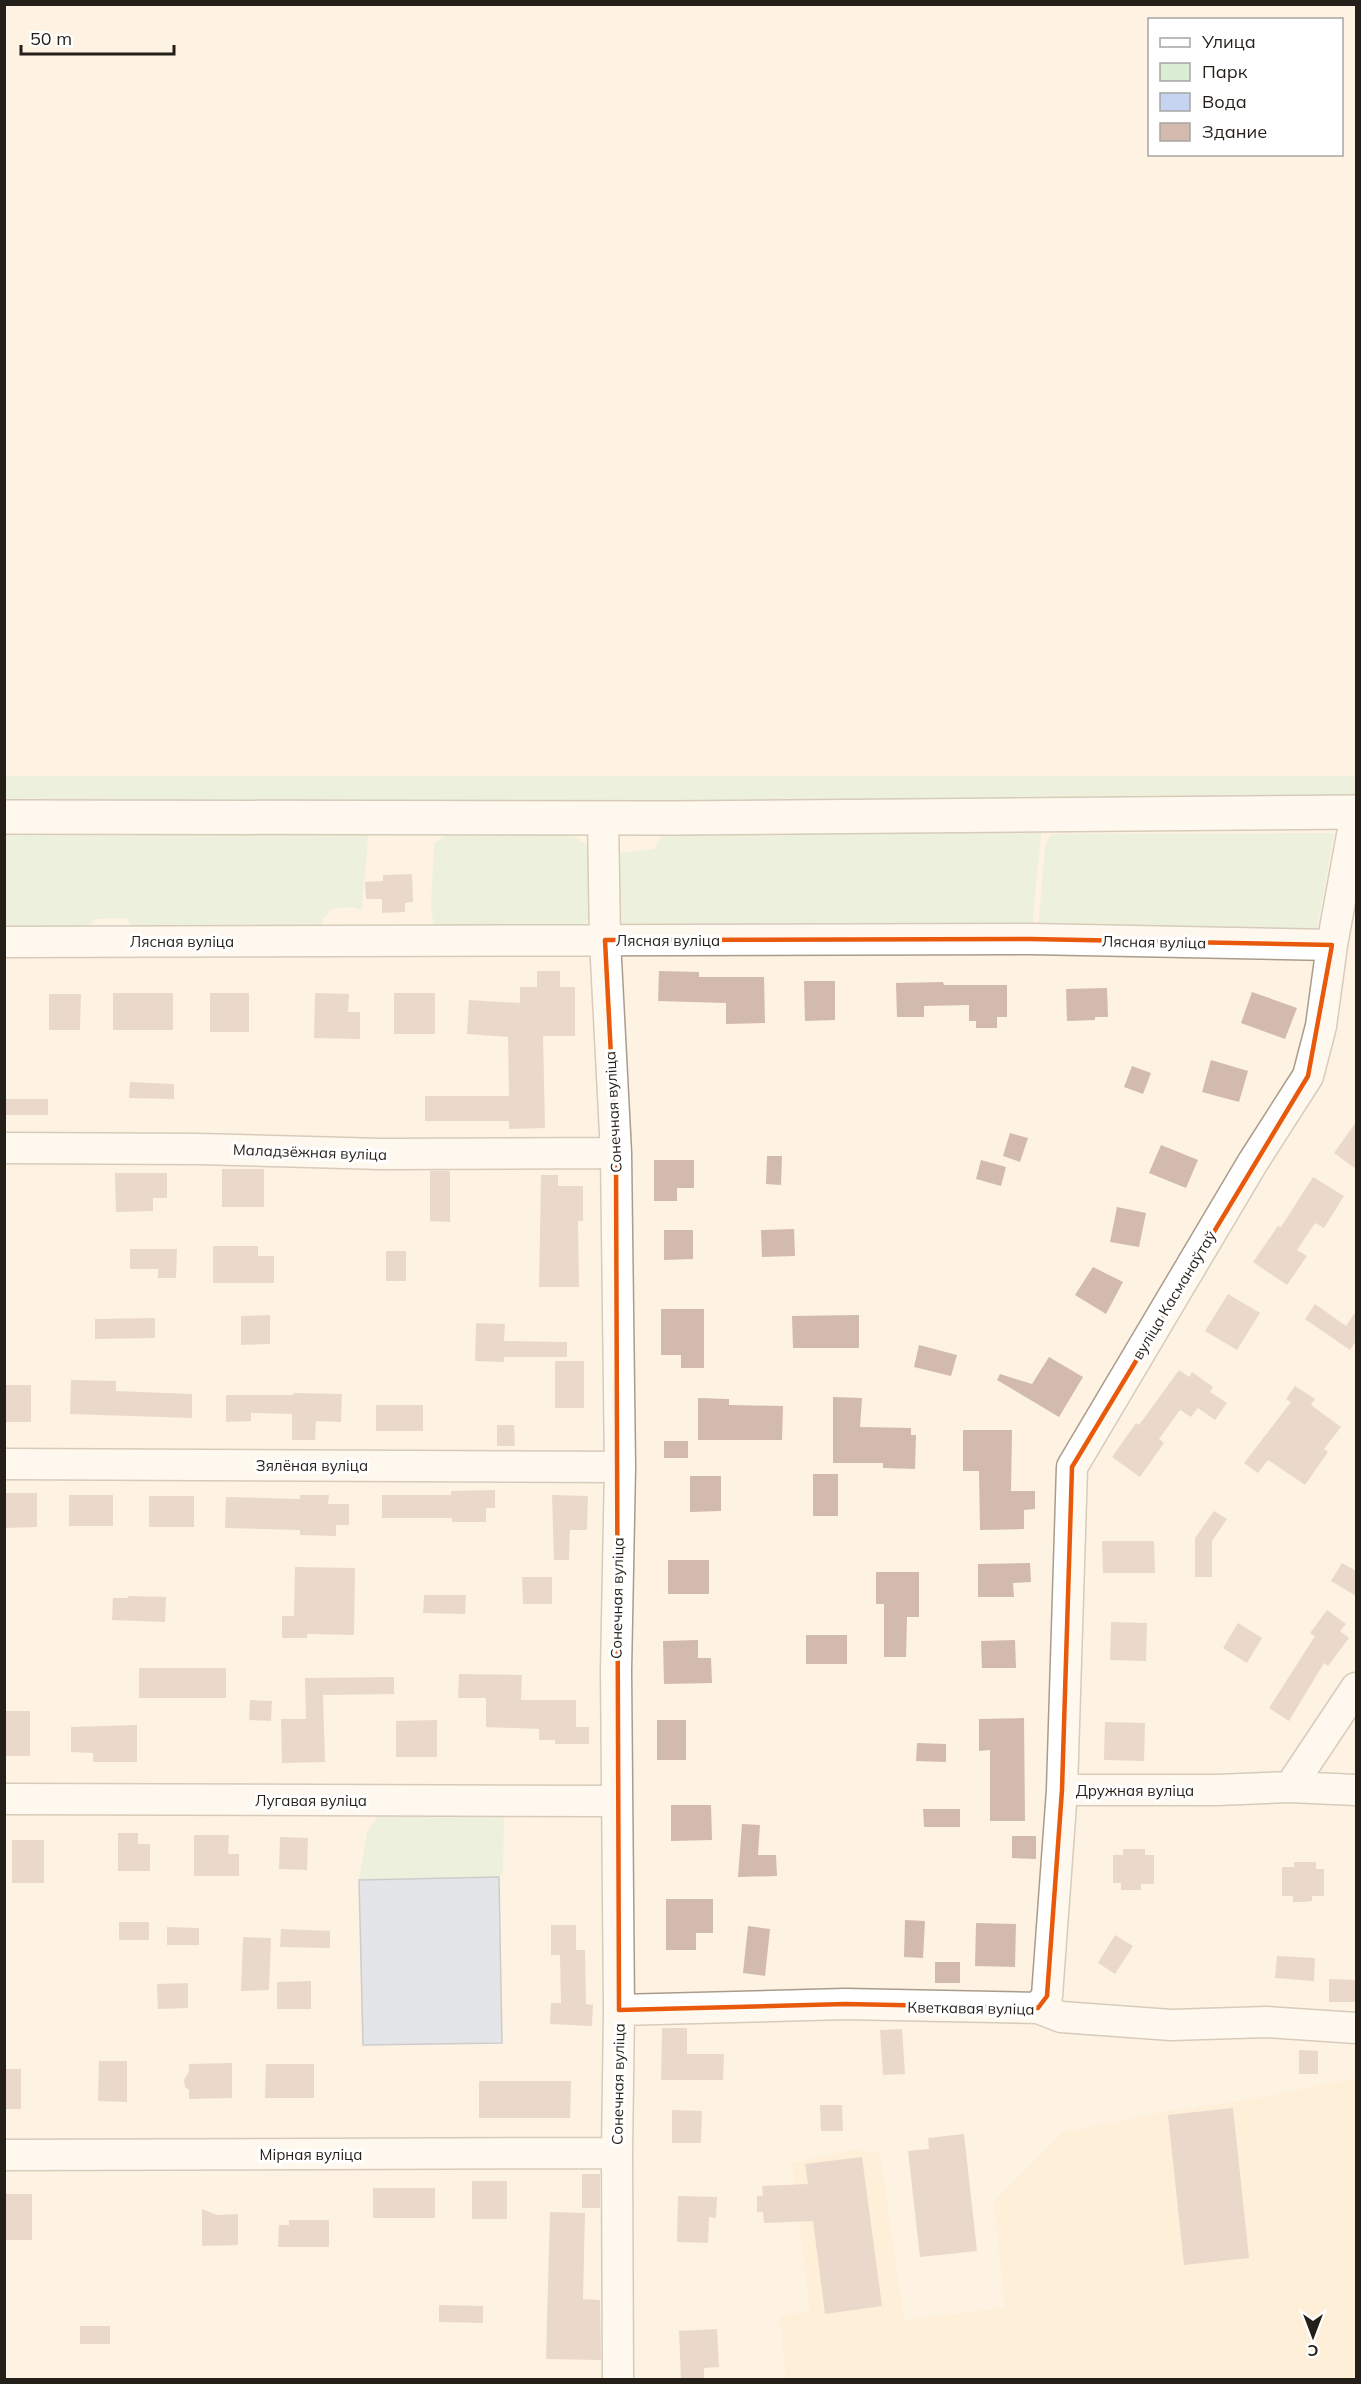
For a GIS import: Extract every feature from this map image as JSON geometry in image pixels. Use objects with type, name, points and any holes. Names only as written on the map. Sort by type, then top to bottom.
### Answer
[{"type":"main road","points":[[4,817],[1356,812]]},
{"type":"street","name":"вуліца Касманаўтаў","points":[[1062,1790],[1072,1467],[1253,1162],[1308,1076],[1321,1026],[1332,945],[1356,812]]},
{"type":"street","name":"Сонечная вуліца","points":[[603,816],[605,940],[616,1153],[620,1467],[616,1671],[619,2010],[618,2379]]},
{"type":"street","name":"Лясная вуліца","points":[[4,942],[1031,939],[1332,945]]},
{"type":"street","name":"Маладзёжная вуліца","points":[[4,1148],[210,1149],[382,1154],[616,1153]]},
{"type":"street","name":"Зялёная вуліца","points":[[4,1464],[620,1467]]},
{"type":"street","points":[[1290,1786],[1356,1688]]},
{"type":"street","name":"Дружная вуліца","points":[[1038,2008],[1047,1996],[1062,1790],[1216,1790],[1290,1786],[1356,1790]]},
{"type":"street","name":"Лугавая вуліца","points":[[4,1799],[617,1801]]},
{"type":"street","name":"Кветкавая вуліца","points":[[619,2010],[845,2004],[1038,2008],[1061,2018],[1171,2025],[1267,2022],[1356,2028]]},
{"type":"street","name":"Мірная вуліца","points":[[4,2155],[617,2152]]},
{"type":"highlighted area","points":[[1031,939],[1332,945],[1308,1076],[1072,1467],[1062,1790],[1047,1996],[1038,2008],[845,2004],[619,2010],[616,1153],[605,940]]},
{"type":"shaded area","points":[[1356,2078],[1356,2379],[786,2379],[780,2316],[810,2311],[792,2163],[853,2150],[880,2153],[904,2320],[1005,2308],[994,2201],[1061,2133],[1167,2111],[1236,2102]]},
{"type":"green space","points":[[4,776],[1356,776],[1356,812],[1043,815],[1031,939],[605,940],[603,855],[654,849],[673,818],[5,817]]},
{"type":"green space","points":[[345,827],[368,829],[362,910],[351,907],[332,909],[323,919],[321,933],[134,934],[127,918],[94,919],[84,935],[5,933],[5,835],[239,835]]},
{"type":"green space","points":[[455,828],[565,831],[586,844],[590,860],[590,917],[582,928],[434,928],[431,906],[434,844]]},
{"type":"green space","points":[[1334,833],[1315,941],[1038,934],[1045,845],[1051,834]]},
{"type":"green space","points":[[382,1811],[504,1812],[503,1873],[499,1877],[359,1880],[367,1832]]},
{"type":"water","points":[[499,1877],[502,2043],[363,2045],[359,1880]]},
{"type":"building","points":[[412,874],[413,902],[405,903],[405,912],[382,913],[382,899],[366,899],[365,882],[383,881],[383,875]]},
{"type":"building","points":[[537,971],[560,971],[560,987],[575,987],[575,1036],[543,1036],[545,1128],[509,1129],[509,1121],[425,1121],[425,1096],[509,1096],[508,1037],[467,1034],[469,1000],[520,1003],[520,987],[537,987]]},
{"type":"building","points":[[659,971],[699,972],[699,977],[764,977],[765,1023],[726,1024],[726,1003],[658,1001]]},
{"type":"building","points":[[804,981],[835,981],[835,1020],[805,1021]]},
{"type":"building","points":[[943,982],[944,985],[1007,985],[1007,1017],[997,1017],[997,1028],[976,1028],[976,1021],[969,1021],[969,1005],[924,1006],[924,1017],[897,1017],[896,983]]},
{"type":"building","points":[[1107,988],[1108,1017],[1067,1021],[1066,989]]},
{"type":"building","points":[[1252,992],[1297,1008],[1285,1039],[1241,1023]]},
{"type":"building","points":[[113,993],[173,993],[173,1030],[113,1030]]},
{"type":"building","points":[[210,993],[249,993],[249,1032],[210,1032]]},
{"type":"building","points":[[315,993],[349,994],[348,1012],[360,1012],[360,1039],[314,1038]]},
{"type":"building","points":[[394,993],[435,993],[435,1034],[394,1034]]},
{"type":"building","points":[[49,994],[81,994],[80,1030],[49,1030]]},
{"type":"building","points":[[1211,1060],[1248,1071],[1239,1102],[1202,1092]]},
{"type":"building","points":[[1132,1066],[1151,1073],[1143,1094],[1124,1087]]},
{"type":"building","points":[[130,1082],[174,1084],[174,1099],[129,1098]]},
{"type":"building","points":[[4,1099],[48,1099],[48,1115],[4,1115]]},
{"type":"building","points":[[1356,1122],[1356,1169],[1334,1153]]},
{"type":"building","points":[[1010,1133],[1028,1138],[1020,1162],[1003,1156]]},
{"type":"building","points":[[1161,1145],[1198,1160],[1186,1188],[1149,1173]]},
{"type":"building","points":[[767,1156],[782,1156],[781,1185],[766,1184]]},
{"type":"building","points":[[654,1160],[694,1160],[694,1188],[677,1188],[677,1201],[654,1201]]},
{"type":"building","points":[[981,1160],[1006,1167],[1001,1186],[976,1179]]},
{"type":"building","points":[[222,1169],[264,1169],[264,1207],[222,1207]]},
{"type":"building","points":[[430,1171],[450,1171],[450,1222],[430,1221]]},
{"type":"building","points":[[115,1173],[167,1173],[167,1198],[153,1198],[153,1211],[116,1212]]},
{"type":"building","points":[[541,1175],[558,1175],[558,1186],[583,1186],[583,1221],[578,1221],[579,1287],[539,1287]]},
{"type":"building","points":[[1313,1177],[1344,1196],[1324,1228],[1315,1223],[1297,1250],[1307,1256],[1287,1285],[1253,1262],[1278,1226],[1281,1227]]},
{"type":"building","points":[[1117,1207],[1146,1213],[1139,1247],[1110,1242]]},
{"type":"building","points":[[794,1229],[795,1256],[762,1257],[761,1230]]},
{"type":"building","points":[[664,1230],[693,1230],[693,1259],[664,1260]]},
{"type":"building","points":[[213,1246],[258,1246],[258,1256],[274,1256],[274,1283],[213,1283]]},
{"type":"building","points":[[130,1249],[177,1249],[176,1278],[158,1278],[158,1269],[130,1269]]},
{"type":"building","points":[[386,1251],[406,1251],[406,1281],[386,1281]]},
{"type":"building","points":[[1093,1267],[1123,1282],[1106,1314],[1075,1295]]},
{"type":"building","points":[[1228,1294],[1260,1313],[1237,1350],[1205,1331]]},
{"type":"building","points":[[1315,1304],[1346,1326],[1356,1311],[1356,1341],[1350,1350],[1305,1319]]},
{"type":"building","points":[[661,1309],[704,1309],[704,1368],[681,1368],[681,1355],[661,1355]]},
{"type":"building","points":[[270,1315],[270,1344],[241,1345],[241,1316]]},
{"type":"building","points":[[859,1315],[859,1348],[793,1348],[792,1316]]},
{"type":"building","points":[[155,1318],[155,1338],[95,1339],[95,1319]]},
{"type":"building","points":[[476,1323],[505,1324],[504,1341],[567,1342],[567,1357],[504,1357],[504,1362],[475,1361]]},
{"type":"building","points":[[919,1345],[957,1355],[951,1376],[914,1367]]},
{"type":"building","points":[[1049,1357],[1083,1377],[1059,1417],[997,1380],[1000,1374],[1032,1384]]},
{"type":"building","points":[[555,1361],[584,1361],[584,1408],[555,1408]]},
{"type":"building","points":[[1179,1370],[1189,1377],[1192,1372],[1213,1387],[1210,1392],[1227,1403],[1215,1420],[1198,1408],[1191,1417],[1180,1410],[1159,1439],[1164,1443],[1140,1477],[1112,1457],[1136,1423],[1139,1425]]},
{"type":"building","points":[[71,1380],[116,1381],[116,1391],[192,1394],[192,1418],[70,1414]]},
{"type":"building","points":[[4,1385],[31,1385],[31,1422],[4,1422]]},
{"type":"building","points":[[1295,1386],[1315,1399],[1311,1405],[1341,1427],[1324,1449],[1328,1452],[1305,1485],[1268,1460],[1258,1473],[1244,1463],[1291,1402],[1286,1399]]},
{"type":"building","points":[[293,1393],[342,1394],[341,1422],[316,1421],[315,1440],[292,1440],[292,1414],[251,1413],[251,1421],[226,1422],[226,1395],[293,1395]]},
{"type":"building","points":[[833,1397],[862,1398],[860,1427],[911,1428],[911,1435],[916,1435],[915,1469],[883,1468],[883,1463],[833,1463]]},
{"type":"building","points":[[698,1398],[729,1399],[729,1405],[783,1406],[782,1440],[698,1440]]},
{"type":"building","points":[[376,1405],[423,1405],[423,1431],[376,1431]]},
{"type":"building","points":[[497,1425],[514,1425],[515,1446],[497,1446]]},
{"type":"building","points":[[963,1430],[1012,1430],[1011,1491],[1035,1491],[1035,1509],[1024,1510],[1024,1529],[980,1530],[979,1471],[963,1471]]},
{"type":"building","points":[[664,1441],[688,1441],[688,1458],[664,1458]]},
{"type":"building","points":[[813,1474],[838,1474],[838,1516],[813,1516]]},
{"type":"building","points":[[690,1476],[721,1476],[721,1511],[690,1512]]},
{"type":"building","points":[[495,1490],[495,1508],[486,1508],[486,1522],[452,1522],[452,1518],[382,1518],[382,1495],[451,1495],[451,1491]]},
{"type":"building","points":[[4,1493],[37,1493],[37,1527],[4,1528]]},
{"type":"building","points":[[69,1495],[113,1495],[113,1526],[69,1526]]},
{"type":"building","points":[[300,1495],[329,1495],[328,1504],[349,1504],[349,1525],[336,1525],[336,1536],[300,1535],[300,1530],[225,1528],[226,1497],[300,1499]]},
{"type":"building","points":[[552,1495],[588,1496],[587,1530],[570,1530],[569,1560],[554,1560]]},
{"type":"building","points":[[149,1496],[194,1496],[194,1527],[149,1527]]},
{"type":"building","points":[[1214,1511],[1227,1519],[1212,1541],[1212,1577],[1195,1577],[1195,1538]]},
{"type":"building","points":[[1102,1541],[1154,1541],[1155,1573],[1103,1573]]},
{"type":"building","points":[[668,1560],[709,1560],[709,1594],[668,1594]]},
{"type":"building","points":[[1030,1563],[1031,1582],[1013,1583],[1014,1597],[978,1597],[978,1564]]},
{"type":"building","points":[[1342,1563],[1356,1571],[1356,1596],[1331,1581]]},
{"type":"building","points":[[295,1567],[355,1568],[354,1635],[307,1634],[307,1638],[282,1638],[282,1616],[294,1616]]},
{"type":"building","points":[[876,1572],[919,1572],[919,1617],[907,1617],[906,1657],[884,1657],[884,1604],[876,1604]]},
{"type":"building","points":[[522,1577],[552,1577],[552,1604],[523,1604]]},
{"type":"building","points":[[424,1595],[466,1595],[465,1614],[423,1613]]},
{"type":"building","points":[[128,1596],[166,1597],[165,1622],[112,1620],[113,1598],[128,1598]]},
{"type":"building","points":[[1327,1610],[1346,1624],[1340,1631],[1349,1638],[1328,1666],[1324,1663],[1289,1721],[1269,1708],[1315,1636],[1310,1633]]},
{"type":"building","points":[[1111,1622],[1147,1623],[1146,1661],[1110,1660]]},
{"type":"building","points":[[1238,1623],[1262,1638],[1247,1663],[1223,1648]]},
{"type":"building","points":[[806,1635],[847,1635],[847,1664],[806,1664]]},
{"type":"building","points":[[698,1640],[698,1658],[711,1658],[712,1683],[664,1684],[663,1641]]},
{"type":"building","points":[[1015,1640],[1016,1668],[982,1668],[981,1641]]},
{"type":"building","points":[[139,1668],[226,1668],[226,1698],[139,1698]]},
{"type":"building","points":[[459,1674],[522,1675],[521,1700],[576,1700],[576,1727],[589,1727],[589,1744],[555,1744],[555,1740],[539,1740],[539,1729],[486,1727],[486,1698],[458,1698]]},
{"type":"building","points":[[394,1677],[394,1694],[323,1695],[325,1762],[282,1763],[281,1719],[306,1719],[305,1678]]},
{"type":"building","points":[[250,1700],[272,1701],[271,1721],[249,1720]]},
{"type":"building","points":[[4,1711],[30,1711],[30,1756],[4,1756]]},
{"type":"building","points":[[1024,1718],[1025,1821],[990,1821],[990,1750],[979,1751],[979,1719]]},
{"type":"building","points":[[437,1720],[437,1757],[396,1757],[396,1721]]},
{"type":"building","points":[[657,1720],[686,1720],[686,1760],[657,1760]]},
{"type":"building","points":[[1105,1722],[1145,1723],[1144,1761],[1104,1760]]},
{"type":"building","points":[[137,1725],[137,1762],[93,1762],[93,1753],[71,1752],[71,1727]]},
{"type":"building","points":[[917,1743],[946,1744],[946,1762],[916,1761]]},
{"type":"building","points":[[671,1805],[711,1805],[712,1840],[671,1841]]},
{"type":"building","points":[[923,1809],[960,1809],[960,1827],[924,1827]]},
{"type":"building","points":[[742,1824],[760,1825],[758,1855],[776,1855],[777,1876],[738,1877]]},
{"type":"building","points":[[118,1833],[138,1833],[138,1844],[150,1844],[150,1871],[118,1871]]},
{"type":"building","points":[[194,1835],[229,1835],[228,1854],[239,1854],[239,1876],[194,1876]]},
{"type":"building","points":[[1012,1836],[1036,1836],[1036,1859],[1012,1858]]},
{"type":"building","points":[[280,1837],[308,1838],[307,1870],[279,1869]]},
{"type":"building","points":[[12,1840],[44,1840],[44,1883],[12,1883]]},
{"type":"building","points":[[1123,1849],[1145,1849],[1145,1855],[1154,1855],[1154,1884],[1141,1884],[1141,1890],[1121,1890],[1121,1883],[1113,1883],[1113,1855],[1123,1855]]},
{"type":"building","points":[[1294,1862],[1316,1862],[1316,1869],[1324,1869],[1324,1896],[1312,1896],[1312,1901],[1293,1902],[1293,1896],[1282,1896],[1282,1867],[1294,1867]]},
{"type":"building","points":[[666,1899],[713,1899],[713,1933],[696,1933],[696,1950],[666,1950]]},
{"type":"building","points":[[905,1920],[925,1921],[923,1958],[904,1957]]},
{"type":"building","points":[[119,1922],[149,1922],[149,1940],[119,1940]]},
{"type":"building","points":[[976,1923],[1016,1924],[1015,1967],[975,1966]]},
{"type":"building","points":[[551,1925],[576,1925],[576,1950],[585,1950],[586,2004],[593,2005],[592,2026],[550,2024],[551,2003],[561,2003],[560,1955],[551,1955]]},
{"type":"building","points":[[748,1926],[770,1929],[765,1976],[743,1973]]},
{"type":"building","points":[[167,1927],[199,1928],[199,1945],[167,1945]]},
{"type":"building","points":[[281,1929],[330,1931],[330,1948],[280,1947]]},
{"type":"building","points":[[1115,1935],[1133,1946],[1115,1974],[1098,1963]]},
{"type":"building","points":[[243,1937],[271,1938],[269,1990],[241,1991]]},
{"type":"building","points":[[1277,1956],[1315,1958],[1314,1981],[1275,1978]]},
{"type":"building","points":[[935,1962],[960,1962],[960,1983],[935,1983]]},
{"type":"building","points":[[1329,1979],[1356,1980],[1356,2002],[1329,2002]]},
{"type":"building","points":[[311,1981],[311,2009],[277,2009],[277,1982]]},
{"type":"building","points":[[188,1983],[188,2008],[158,2009],[157,1984]]},
{"type":"building","points":[[662,2028],[687,2028],[687,2054],[724,2054],[723,2080],[661,2080]]},
{"type":"building","points":[[902,2029],[905,2074],[883,2075],[880,2030]]},
{"type":"building","points":[[1299,2050],[1318,2051],[1318,2074],[1299,2074]]},
{"type":"building","points":[[99,2061],[127,2061],[127,2102],[98,2101]]},
{"type":"building","points":[[232,2063],[232,2098],[189,2099],[189,2090],[185,2087],[184,2080],[189,2071],[189,2064]]},
{"type":"building","points":[[266,2064],[314,2064],[314,2098],[265,2098]]},
{"type":"building","points":[[4,2069],[21,2069],[21,2109],[4,2109]]},
{"type":"building","points":[[479,2081],[571,2081],[570,2118],[479,2118]]},
{"type":"building","points":[[820,2105],[842,2105],[843,2131],[821,2131]]},
{"type":"building","points":[[1233,2108],[1249,2258],[1184,2265],[1168,2115]]},
{"type":"building","points":[[672,2110],[702,2111],[701,2143],[672,2143]]},
{"type":"building","points":[[964,2134],[977,2251],[920,2257],[908,2151],[929,2149],[928,2138]]},
{"type":"building","points":[[862,2157],[882,2306],[825,2314],[813,2221],[764,2223],[763,2212],[757,2212],[757,2196],[763,2196],[762,2186],[808,2184],[805,2164]]},
{"type":"building","points":[[582,2174],[600,2174],[600,2208],[582,2208]]},
{"type":"building","points":[[472,2181],[507,2181],[507,2219],[472,2219]]},
{"type":"building","points":[[373,2188],[435,2188],[435,2218],[373,2218]]},
{"type":"building","points":[[4,2194],[32,2194],[32,2240],[4,2240]]},
{"type":"building","points":[[678,2196],[717,2197],[716,2218],[709,2217],[708,2243],[677,2242]]},
{"type":"building","points":[[202,2209],[217,2215],[238,2214],[238,2245],[202,2246]]},
{"type":"building","points":[[550,2212],[585,2213],[583,2299],[600,2300],[601,2360],[546,2359]]},
{"type":"building","points":[[289,2220],[329,2220],[329,2247],[278,2247],[279,2225],[289,2225]]},
{"type":"building","points":[[439,2305],[483,2306],[483,2323],[439,2322]]},
{"type":"building","points":[[80,2326],[110,2326],[110,2344],[80,2344]]},
{"type":"building","points":[[717,2329],[719,2367],[704,2368],[704,2379],[681,2379],[679,2331]]}]
